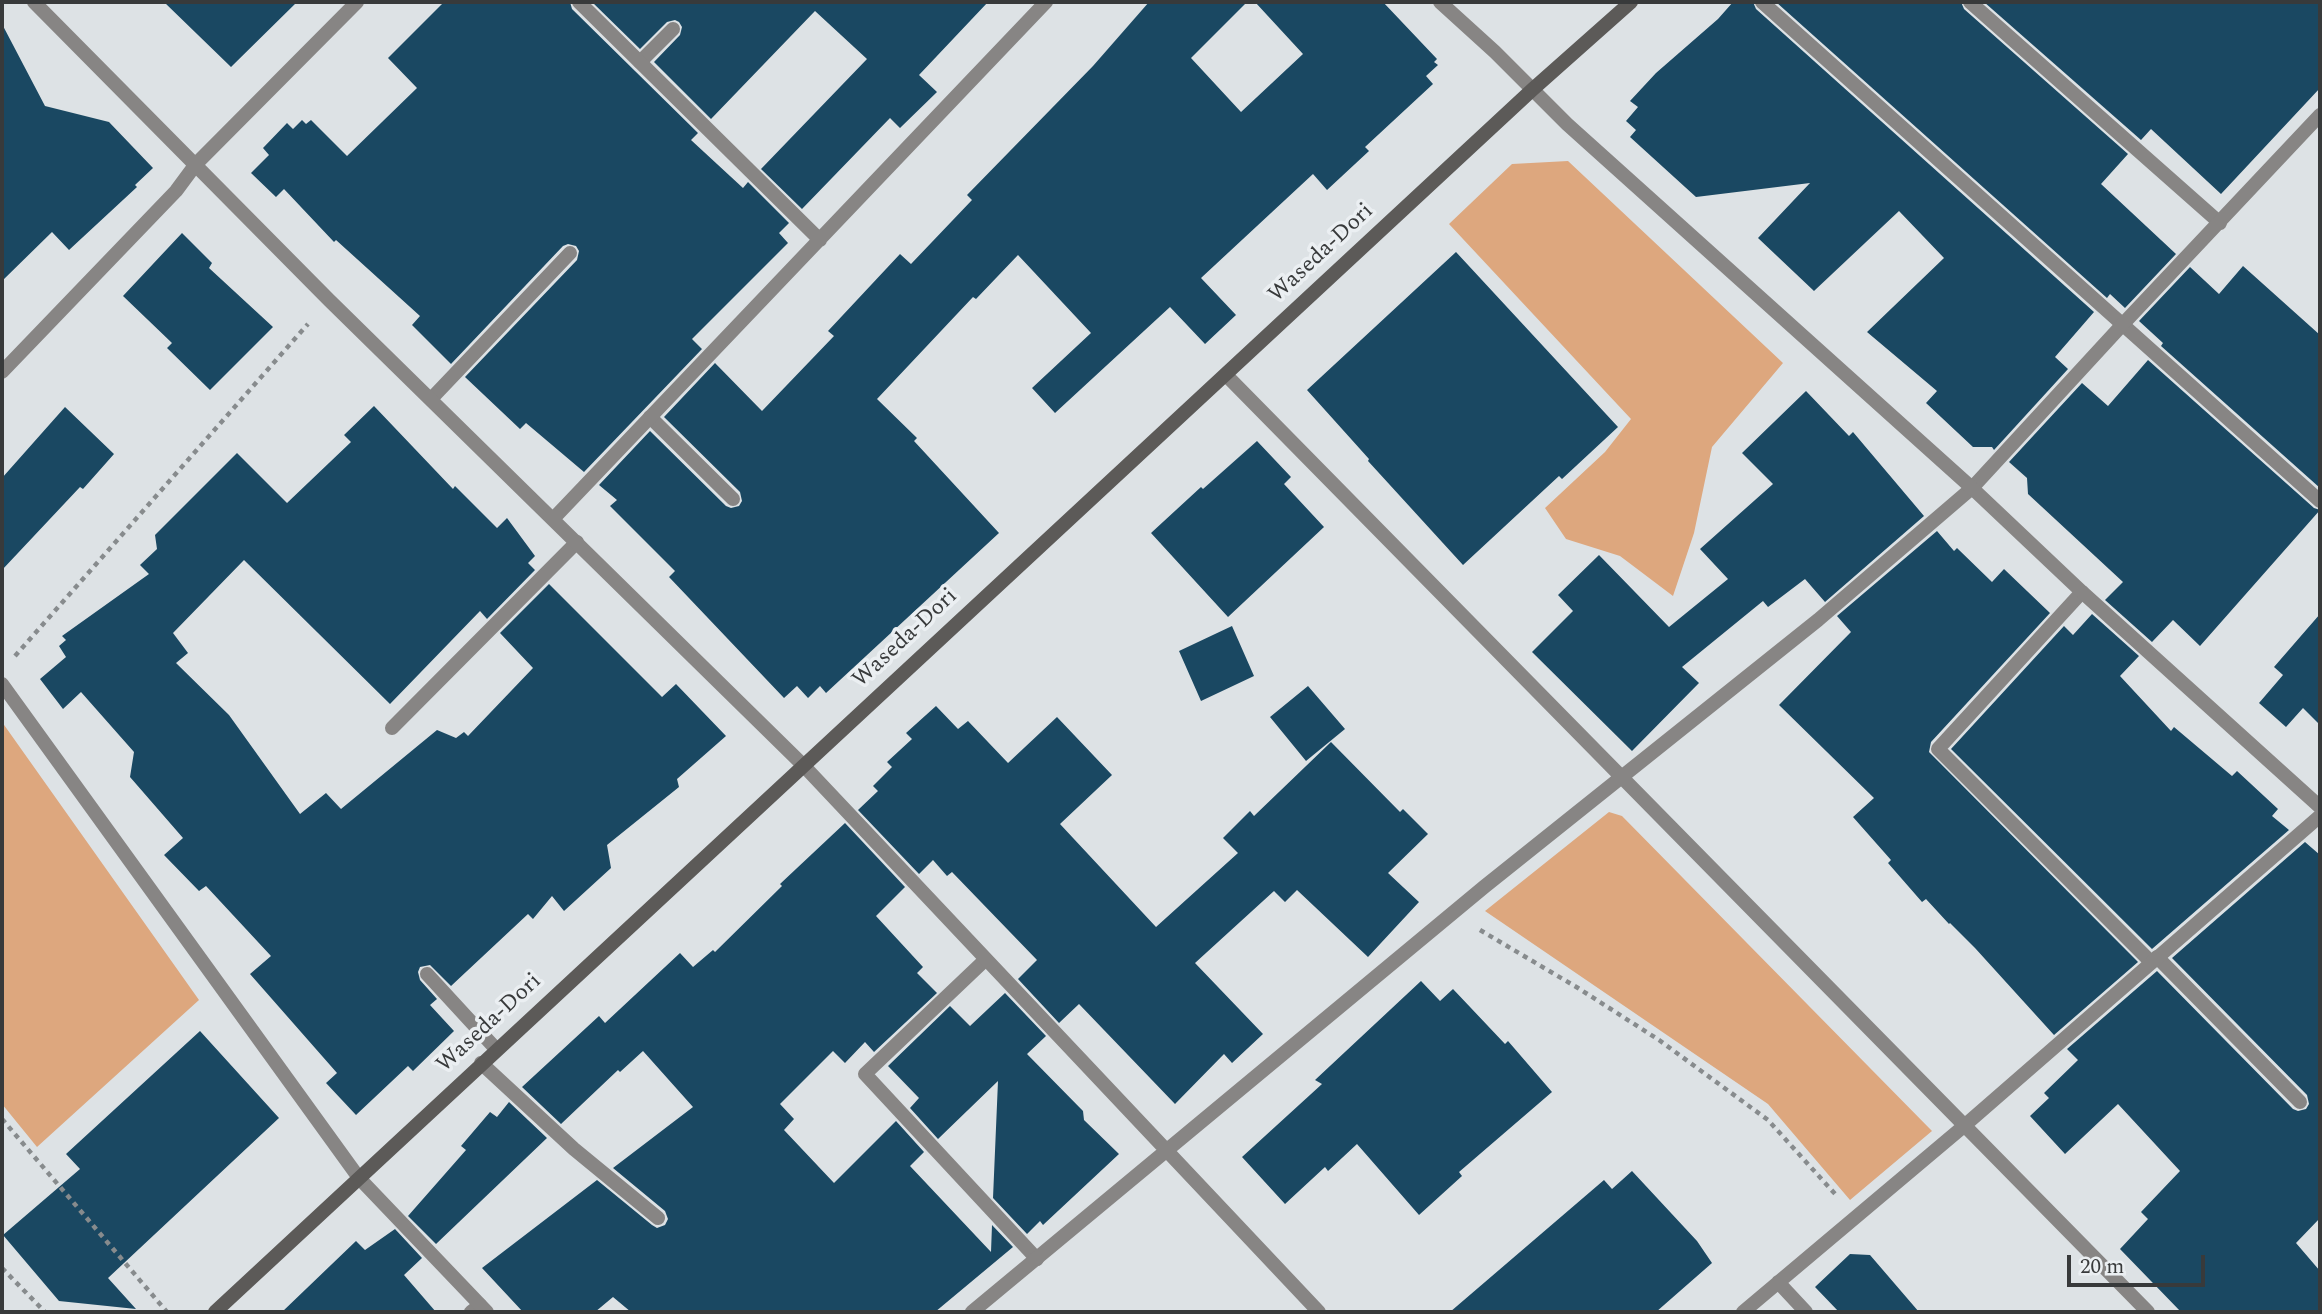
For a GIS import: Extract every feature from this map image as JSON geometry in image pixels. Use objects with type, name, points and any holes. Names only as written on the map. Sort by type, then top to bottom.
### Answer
[{"type":"main road","name":"Waseda-Dori","points":[[215,1312],[1533,89],[1631,2]]},
{"type":"street","points":[[34,2],[329,300],[803,765],[1319,1312]]},
{"type":"street","points":[[2,372],[176,191],[196,164],[357,2]]},
{"type":"street","points":[[579,2],[820,240]]},
{"type":"street","points":[[554,519],[1046,2]]},
{"type":"street","points":[[1440,2],[1533,89],[1566,124],[1972,488],[2082,592],[2320,807]]},
{"type":"street","points":[[1762,2],[2320,501]]},
{"type":"street","points":[[1970,2],[2220,223]]},
{"type":"street","points":[[640,62],[673,29]]},
{"type":"street","points":[[972,1312],[1452,913],[1818,621],[1972,488],[2320,116]]},
{"type":"street","points":[[431,399],[570,253]]},
{"type":"street","points":[[1226,375],[2148,1312]]},
{"type":"street","points":[[650,416],[733,499]]},
{"type":"street","points":[[392,728],[577,542]]},
{"type":"street","points":[[2082,592],[1938,749],[2300,1102]]},
{"type":"street","points":[[2,684],[359,1178],[479,1310]]},
{"type":"street","points":[[1743,1312],[1964,1126],[2320,816]]},
{"type":"street","points":[[985,960],[865,1074],[1037,1259]]},
{"type":"street","points":[[427,974],[496,1049]]},
{"type":"street","points":[[481,1063],[574,1149],[658,1218]]},
{"type":"street","points":[[1778,1282],[1805,1312]]},
{"type":"path","points":[[11,662],[329,300]]},
{"type":"path","points":[[1452,913],[1647,1032],[1768,1120],[1856,1218]]},
{"type":"path","points":[[2,1119],[167,1312]]},
{"type":"path","points":[[2,1268],[45,1312]]},
{"type":"shaded area","points":[[1568,161],[1783,363],[1712,447],[1694,533],[1673,596],[1620,556],[1566,539],[1545,508],[1605,452],[1631,419],[1449,224],[1512,164]]},
{"type":"shaded area","points":[[2,722],[199,1000],[37,1147],[2,1104]]},
{"type":"shaded area","points":[[1609,812],[1622,816],[1932,1131],[1850,1200],[1768,1104],[1485,911]]},
{"type":"building","points":[[164,2],[297,2],[231,67]]},
{"type":"building","points":[[444,2],[570,2],[572,9],[698,133],[691,140],[743,188],[748,182],[789,223],[779,233],[788,243],[692,339],[702,349],[584,472],[526,423],[520,429],[465,377],[577,260],[579,251],[576,246],[563,246],[451,364],[412,325],[420,316],[336,240],[334,242],[284,189],[276,197],[251,173],[269,155],[263,148],[287,123],[293,129],[302,120],[306,124],[311,120],[347,156],[417,88],[388,58]]},
{"type":"building","points":[[592,2],[988,2],[919,75],[937,92],[900,128],[890,118],[802,209],[761,169],[867,59],[815,11],[711,119],[654,62],[680,35],[682,27],[679,22],[667,22],[640,49]]},
{"type":"building","points":[[1149,2],[1247,2],[1191,58],[1241,112],[1303,54],[1255,2],[1383,2],[1437,59],[1434,62],[1438,65],[1426,76],[1433,84],[1365,147],[1369,151],[1327,190],[1313,174],[1201,278],[1236,315],[1205,344],[1170,307],[1055,413],[1032,388],[1091,333],[1018,255],[976,299],[973,297],[877,399],[917,438],[914,441],[999,533],[826,693],[820,686],[808,698],[797,686],[784,698],[669,577],[675,571],[610,506],[617,500],[599,485],[650,431],[726,506],[739,506],[742,501],[740,492],[664,417],[715,363],[762,411],[834,336],[828,331],[900,254],[911,264],[972,200],[967,195],[1093,66]]},
{"type":"building","points":[[1733,2],[1753,2],[1756,9],[2094,312],[2055,357],[2068,369],[1994,450],[1992,447],[1973,447],[1926,403],[1937,391],[1867,332],[1944,258],[1899,211],[1814,291],[1758,238],[1810,183],[1696,197],[1630,137],[1636,130],[1626,121],[1638,107],[1630,101],[1656,73],[1718,19]]},
{"type":"building","points":[[1776,2],[1961,2],[1964,9],[2128,154],[2101,184],[2176,254],[2125,308],[2110,294],[2107,298]]},
{"type":"building","points":[[1984,2],[2320,2],[2320,88],[2221,194],[2151,129],[2141,140]]},
{"type":"building","points":[[2,24],[45,106],[109,122],[153,168],[135,185],[137,187],[69,250],[52,232],[2,281]]},
{"type":"building","points":[[182,233],[212,263],[209,268],[273,327],[210,390],[167,348],[172,343],[123,296]]},
{"type":"building","points":[[1456,252],[1618,427],[1562,479],[1559,476],[1463,565],[1307,390]]},
{"type":"building","points":[[2243,266],[2320,335],[2320,488],[2161,346],[2163,343],[2139,321],[2190,267],[2219,294]]},
{"type":"building","points":[[2148,360],[2314,508],[2320,510],[2200,646],[2173,620],[2152,642],[2105,600],[2123,582],[2028,494],[2027,478],[2009,462],[2082,383],[2108,406]]},
{"type":"building","points":[[1806,391],[1849,436],[1853,432],[1924,516],[1825,602],[1805,579],[1768,607],[1763,601],[1682,667],[1699,683],[1632,751],[1532,652],[1573,611],[1558,595],[1599,555],[1669,627],[1728,579],[1700,549],[1773,484],[1742,453]]},
{"type":"building","points":[[374,406],[453,489],[455,486],[497,528],[507,518],[535,556],[528,563],[535,570],[487,619],[480,611],[390,704],[244,560],[173,633],[188,653],[176,663],[229,715],[300,814],[326,793],[341,809],[437,730],[456,738],[464,732],[468,736],[533,668],[500,633],[549,584],[662,697],[676,684],[726,736],[677,779],[679,787],[607,845],[611,868],[564,911],[552,896],[533,919],[528,914],[451,986],[430,965],[420,967],[420,980],[437,999],[430,1005],[454,1031],[413,1071],[408,1066],[356,1115],[326,1083],[337,1073],[250,974],[271,956],[206,886],[199,891],[164,855],[183,838],[130,777],[134,752],[81,692],[63,709],[40,679],[66,657],[59,646],[66,640],[62,636],[149,574],[140,565],[157,549],[155,535],[237,453],[287,503],[351,442],[344,435]]},
{"type":"building","points":[[65,407],[114,454],[2,570],[2,478]]},
{"type":"building","points":[[1257,441],[1291,477],[1284,484],[1324,527],[1228,617],[1151,533]]},
{"type":"building","points":[[1937,531],[1954,551],[1957,548],[1992,582],[2004,569],[2050,613],[1931,742],[1929,752],[2138,962],[2054,1035],[1975,948],[1926,899],[1922,902],[1888,863],[1891,860],[1853,817],[1874,798],[1779,705],[1851,632],[1837,616]]},
{"type":"building","points":[[2092,614],[2139,656],[2120,676],[2171,731],[2174,727],[2232,776],[2237,771],[2278,809],[2272,816],[2289,830],[2152,949],[1951,749],[2064,626],[2073,635]]},
{"type":"building","points":[[2320,614],[2320,725],[2303,708],[2286,727],[2259,703],[2283,675],[2274,667]]},
{"type":"building","points":[[1232,626],[1254,676],[1201,701],[1179,651]]},
{"type":"building","points":[[1308,686],[1345,729],[1306,761],[1270,717]]},
{"type":"building","points":[[936,706],[958,729],[968,721],[1008,763],[1057,717],[1112,775],[1060,824],[1156,927],[1238,853],[1223,838],[1250,811],[1254,816],[1331,742],[1400,812],[1403,809],[1428,834],[1388,873],[1419,902],[1368,957],[1297,890],[1285,902],[1274,891],[1195,963],[1263,1034],[1232,1063],[1224,1054],[1175,1104],[1079,1004],[1059,1023],[1018,979],[1037,960],[952,872],[947,876],[933,860],[919,874],[858,810],[878,791],[873,786],[892,767],[887,762],[912,739],[906,733]]},
{"type":"building","points":[[845,823],[905,887],[876,916],[923,967],[917,973],[937,993],[874,1052],[865,1042],[845,1063],[833,1051],[780,1104],[794,1119],[784,1130],[834,1183],[896,1121],[924,1152],[910,1166],[991,1252],[992,1225],[1013,1247],[935,1312],[631,1312],[613,1297],[595,1312],[523,1312],[482,1268],[597,1180],[652,1225],[657,1228],[665,1225],[668,1219],[665,1211],[613,1168],[693,1107],[643,1051],[620,1072],[618,1070],[561,1124],[522,1087],[599,1016],[605,1023],[680,953],[693,967],[713,950],[715,952],[782,886],[780,884]]},
{"type":"building","points":[[2305,842],[2320,855],[2320,1218],[2296,1243],[2320,1271],[2320,1312],[2181,1312],[2120,1249],[2148,1219],[2141,1212],[2180,1171],[2118,1104],[2065,1154],[2030,1116],[2049,1098],[2044,1093],[2078,1060],[2067,1049],[2157,971],[2293,1109],[2306,1109],[2309,1104],[2307,1095],[2172,958]]},
{"type":"building","points":[[1421,981],[1440,1001],[1453,989],[1505,1044],[1508,1041],[1552,1092],[1459,1172],[1462,1176],[1419,1215],[1357,1144],[1328,1171],[1325,1167],[1285,1204],[1242,1157],[1322,1084],[1315,1080]]},
{"type":"building","points":[[1005,993],[1046,1036],[1027,1054],[1083,1111],[1084,1120],[1119,1154],[1043,1225],[1040,1221],[1027,1234],[993,1198],[998,1081],[938,1139],[910,1108],[919,1098],[888,1066],[950,1006],[970,1026]]},
{"type":"building","points":[[200,1031],[279,1118],[108,1278],[136,1309],[59,1301],[3,1235],[80,1169],[66,1154]]},
{"type":"building","points":[[509,1102],[547,1138],[436,1244],[408,1216],[466,1150],[461,1146],[490,1112],[497,1117]]},
{"type":"building","points":[[1632,1171],[1697,1241],[1712,1263],[1656,1312],[1450,1312],[1604,1180],[1612,1189]]},
{"type":"building","points":[[395,1229],[422,1258],[404,1275],[436,1312],[282,1312],[356,1241],[365,1250]]},
{"type":"building","points":[[1850,1254],[1870,1255],[1919,1312],[1839,1312],[1815,1287]]}]
